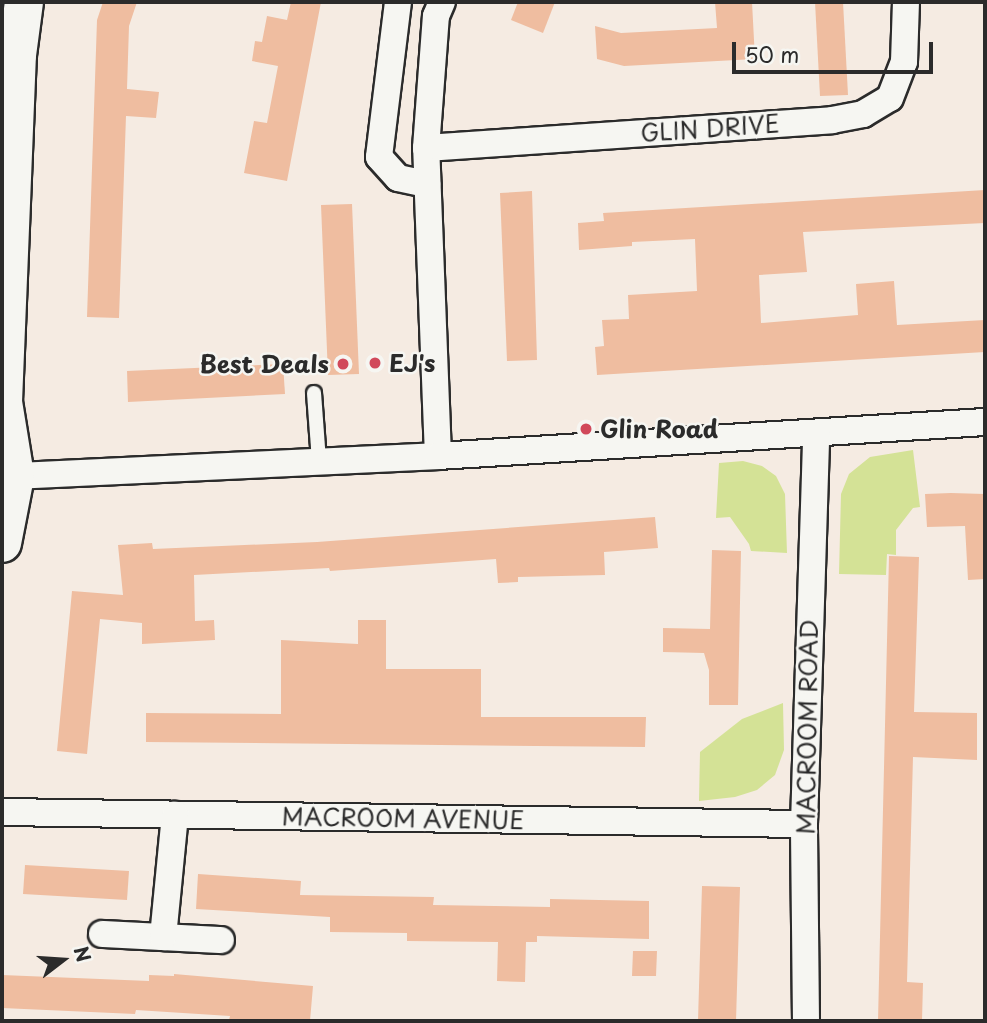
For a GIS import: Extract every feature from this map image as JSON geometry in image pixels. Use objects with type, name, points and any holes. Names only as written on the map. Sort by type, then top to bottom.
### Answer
[{"type":"street","points":[[2,542],[15,476],[3,402],[9,54],[24,2]]},
{"type":"street","points":[[398,2],[379,157],[398,178],[428,184]]},
{"type":"street","points":[[438,456],[426,148],[436,16],[442,2]]},
{"type":"street","name":"GLIN DRIVE","points":[[426,148],[832,120],[863,114],[890,98],[904,62],[906,2]]},
{"type":"street","points":[[15,476],[438,456],[985,422]]},
{"type":"street","name":"MACROOM ROAD","points":[[806,1021],[804,824],[816,433]]},
{"type":"street","name":"MACROOM AVENUE","points":[[2,812],[804,824]]},
{"type":"street","points":[[163,937],[175,815]]},
{"type":"street","points":[[102,934],[221,940]]},
{"type":"lane","points":[[314,393],[318,461]]},
{"type":"green space","points":[[913,450],[920,507],[913,508],[896,530],[896,555],[887,554],[886,575],[839,574],[841,494],[849,474],[870,457]]},
{"type":"green space","points":[[743,461],[762,466],[776,476],[785,494],[787,553],[751,551],[730,517],[716,518],[719,463]]},
{"type":"green space","points":[[783,703],[784,750],[775,775],[757,790],[735,797],[699,801],[700,752],[742,719]]},
{"type":"building","points":[[103,2],[137,2],[129,26],[127,89],[159,92],[156,118],[126,116],[119,318],[87,317],[97,20]]},
{"type":"building","points":[[291,2],[321,2],[287,181],[244,173],[254,121],[267,123],[278,66],[252,61],[255,41],[262,42],[267,16],[287,20]]},
{"type":"building","points":[[518,2],[555,2],[543,33],[511,20]]},
{"type":"building","points":[[715,2],[752,2],[755,59],[624,66],[597,59],[595,26],[621,33],[717,28]]},
{"type":"building","points":[[815,2],[843,2],[848,95],[820,96]]},
{"type":"building","points":[[985,190],[985,223],[803,232],[807,272],[759,275],[761,323],[858,315],[856,284],[894,281],[897,325],[985,320],[985,352],[597,375],[595,347],[604,346],[602,320],[629,319],[628,295],[697,291],[695,239],[632,242],[632,246],[579,250],[578,223],[604,221],[603,213]]},
{"type":"building","points":[[532,191],[537,360],[507,361],[500,193]]},
{"type":"building","points":[[352,204],[359,374],[328,375],[321,205]]},
{"type":"building","points":[[283,364],[285,394],[128,402],[127,371]]},
{"type":"building","points":[[925,494],[985,494],[985,579],[968,580],[965,526],[927,527]]},
{"type":"building","points":[[655,517],[658,548],[604,552],[605,575],[518,577],[518,582],[498,583],[496,559],[330,571],[329,568],[194,575],[195,621],[214,620],[215,640],[142,644],[142,623],[100,619],[87,754],[57,751],[72,591],[123,595],[118,545],[152,543],[153,549],[317,542]]},
{"type":"building","points":[[712,550],[741,551],[738,705],[709,705],[709,670],[704,653],[663,652],[663,628],[710,629]]},
{"type":"building","points":[[889,556],[919,557],[914,712],[977,713],[977,760],[913,757],[907,982],[923,983],[922,1021],[878,1021]]},
{"type":"building","points":[[358,620],[386,620],[386,669],[481,669],[481,717],[646,717],[645,747],[146,742],[146,713],[281,714],[281,640],[358,644]]},
{"type":"building","points":[[25,865],[129,871],[127,900],[23,894]]},
{"type":"building","points":[[198,874],[301,881],[300,895],[434,897],[433,905],[550,907],[550,899],[649,901],[649,939],[537,936],[537,942],[526,942],[525,982],[497,981],[498,942],[407,941],[407,933],[330,932],[330,917],[196,909]]},
{"type":"building","points":[[702,886],[740,887],[736,1021],[698,1021]]},
{"type":"building","points":[[633,951],[657,951],[656,976],[632,976]]},
{"type":"building","points":[[174,974],[313,986],[310,1021],[243,1021],[229,1020],[230,1016],[136,1010],[135,1014],[2,1008],[2,975],[149,981],[149,975]]},
{"type":"place","name":"EJ's","points":[[375,363]]},
{"type":"place","name":"Best Deals","points":[[343,364]]},
{"type":"place","name":"Glin Road","points":[[586,429]]}]
